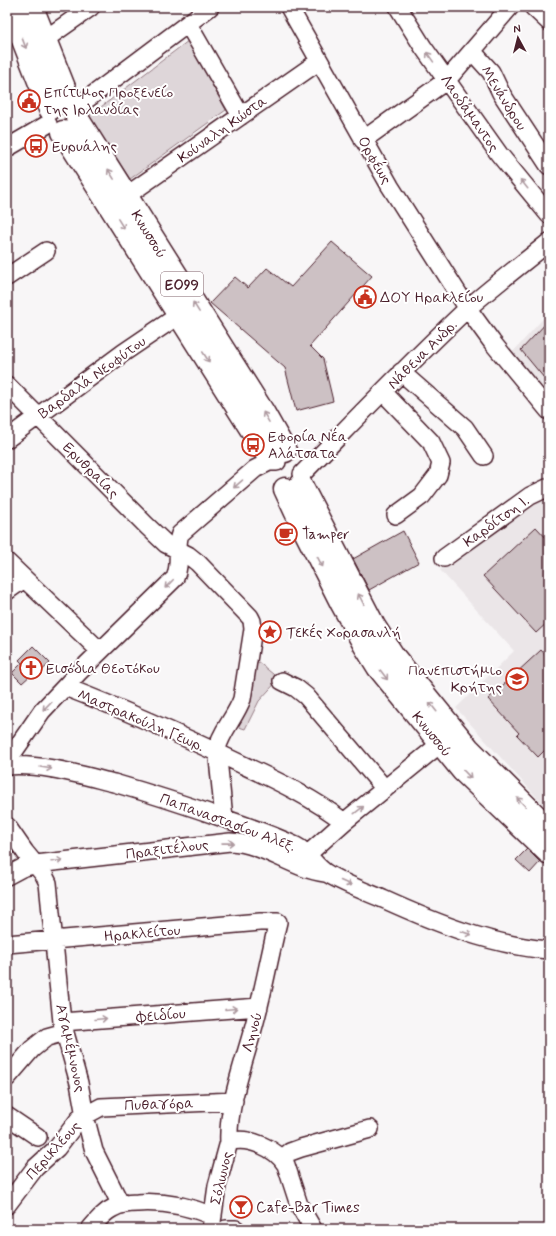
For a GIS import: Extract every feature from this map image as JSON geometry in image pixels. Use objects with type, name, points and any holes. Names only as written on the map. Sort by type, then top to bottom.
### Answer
[{"type":"main road","name":"Κνωσσού","points":[[10,7],[64,116],[179,315],[275,459]]},
{"type":"main road","name":"Κνωσσού","points":[[32,7],[44,40],[64,116],[126,196],[263,412],[275,459]]},
{"type":"main road","name":"ΕΟ99","points":[[275,459],[290,454],[296,482]]},
{"type":"main road","name":"Κνωσσού","points":[[296,482],[339,598],[372,659],[440,744],[467,774],[549,853]]},
{"type":"main road","name":"Κνωσσού","points":[[296,482],[371,619],[394,657],[468,748],[549,830]]},
{"type":"street","points":[[44,40],[91,7]]},
{"type":"street","points":[[7,148],[64,116],[210,7]]},
{"type":"street","name":"Ορφέως","points":[[289,7],[318,62],[390,186],[468,308],[492,342],[549,411]]},
{"type":"street","name":"Λαοδάμαντος","points":[[398,7],[424,48],[499,154],[549,214]]},
{"type":"street","points":[[363,140],[447,80],[510,7]]},
{"type":"street","points":[[533,7],[549,22]]},
{"type":"street","points":[[188,24],[241,116]]},
{"type":"street","name":"Μενάνδρου","points":[[472,51],[491,72],[502,93],[549,166]]},
{"type":"street","name":"Κούναλη Κώστα","points":[[126,196],[318,62]]},
{"type":"street","name":"Νάθενα Ανδρ.","points":[[296,482],[401,372],[468,308],[549,242]]},
{"type":"street","points":[[7,277],[46,251]]},
{"type":"street","name":"Βαρδαλά Νεοφύτου","points":[[7,440],[123,353],[179,315]]},
{"type":"street","points":[[401,372],[465,428],[484,456]]},
{"type":"street","name":"Ερυθραίας","points":[[7,385],[147,526],[166,544],[179,550]]},
{"type":"street","points":[[383,392],[431,442],[441,463],[438,475],[422,496],[396,515]]},
{"type":"street","points":[[7,760],[42,711],[100,651],[175,578],[179,564],[178,539],[183,531],[256,469],[275,459]]},
{"type":"street","name":"Καρδίτση Ι.","points":[[444,558],[530,496],[549,487]]},
{"type":"street","name":"Μαστρακούλη Γεωρ.","points":[[179,550],[188,555],[205,569],[250,617],[253,625],[242,699],[217,749],[224,818]]},
{"type":"street","points":[[7,562],[100,651]]},
{"type":"street","points":[[7,591],[24,579]]},
{"type":"street","points":[[282,681],[296,688],[306,696],[385,789]]},
{"type":"street","name":"Μαστρακούλη Γεωρ.","points":[[65,687],[153,723],[217,753],[309,799],[344,822]]},
{"type":"street","points":[[308,854],[344,822],[440,744]]},
{"type":"street","name":"Παπαναστασίου Αλεξ.","points":[[7,766],[21,765],[42,768],[96,779],[162,797],[224,818],[271,835],[297,847],[308,854],[326,872],[416,914],[448,927],[511,945],[549,950]]},
{"type":"street","name":"Αγαμέμνονος","points":[[7,826],[25,852],[44,875],[48,883],[55,941],[60,1010],[80,1083],[85,1116],[94,1151],[121,1205]]},
{"type":"street","name":"Πραξιτέλους","points":[[7,876],[22,868],[36,864],[237,842],[259,848],[307,869],[326,872]]},
{"type":"street","name":"Ηρακλείτου","points":[[7,944],[260,922],[278,922]]},
{"type":"street","name":"Ληνού","points":[[229,1142],[228,1129],[234,1101],[259,1007],[278,922]]},
{"type":"street","name":"Φειδίου","points":[[7,1078],[43,1040],[54,1035],[64,1027],[259,1007]]},
{"type":"street","name":"Πυθαγόρα","points":[[85,1116],[101,1106],[234,1101]]},
{"type":"street","points":[[7,1116],[38,1137]]},
{"type":"street","name":"Περικλέους","points":[[7,1204],[34,1168],[57,1148],[79,1119],[85,1116]]},
{"type":"street","points":[[313,1229],[302,1212],[286,1165],[282,1159],[290,1152],[301,1148],[370,1129]]},
{"type":"street","name":"Σόλωνος","points":[[212,1223],[217,1186],[229,1142],[238,1139],[260,1145],[273,1151],[282,1159]]},
{"type":"street","points":[[90,1229],[107,1211],[121,1205],[142,1202],[183,1206],[212,1223]]},
{"type":"street","points":[[226,1229],[236,1229]]},
{"type":"shaded area","points":[[188,41],[226,110],[130,179],[89,116]]},
{"type":"shaded area","points":[[549,312],[549,398],[512,353]]},
{"type":"shaded area","name":"Πανεπιστήμιο Κρήτης","points":[[549,497],[549,811],[456,708],[514,651],[440,570],[535,504]]},
{"type":"shaded area","points":[[252,661],[257,661],[279,679],[259,701],[245,729],[233,725]]},
{"type":"building","points":[[332,242],[372,276],[310,346],[323,359],[333,401],[296,411],[285,368],[210,303],[235,277],[248,288],[267,268],[291,287]]},
{"type":"building","points":[[549,320],[549,384],[521,350]]},
{"type":"building","points":[[536,527],[549,541],[549,621],[536,633],[483,576]]},
{"type":"building","points":[[403,531],[419,562],[369,590],[353,559]]},
{"type":"building","name":"Εισόδια Θεοτόκου","points":[[33,646],[50,663],[35,677],[32,674],[22,683],[12,673],[22,663],[19,660]]},
{"type":"building","points":[[541,650],[549,659],[549,746],[538,757],[517,735],[519,733],[488,699]]},
{"type":"building","points":[[527,849],[540,862],[530,873],[516,860]]},
{"type":"place","name":"Επίτιμος Προξενείο της Ιρλανδίας","points":[[29,101]]},
{"type":"place","name":"Ευρυάλης","points":[[36,146]]},
{"type":"place","name":"ΔΟΥ Ηρακλείου","points":[[365,297]]},
{"type":"place","name":"Εφορία Νέα Αλάτσατα","points":[[253,445]]},
{"type":"place","name":"Tamper","points":[[286,534]]},
{"type":"place","name":"Τεκές Χορασανλή","points":[[270,632]]},
{"type":"place","name":"Εισόδια Θεοτόκου","points":[[31,668]]},
{"type":"place","name":"Πανεπιστήμιο Κρήτης","points":[[517,679]]},
{"type":"place","name":"Cafe-Bar Times","points":[[241,1207]]}]
